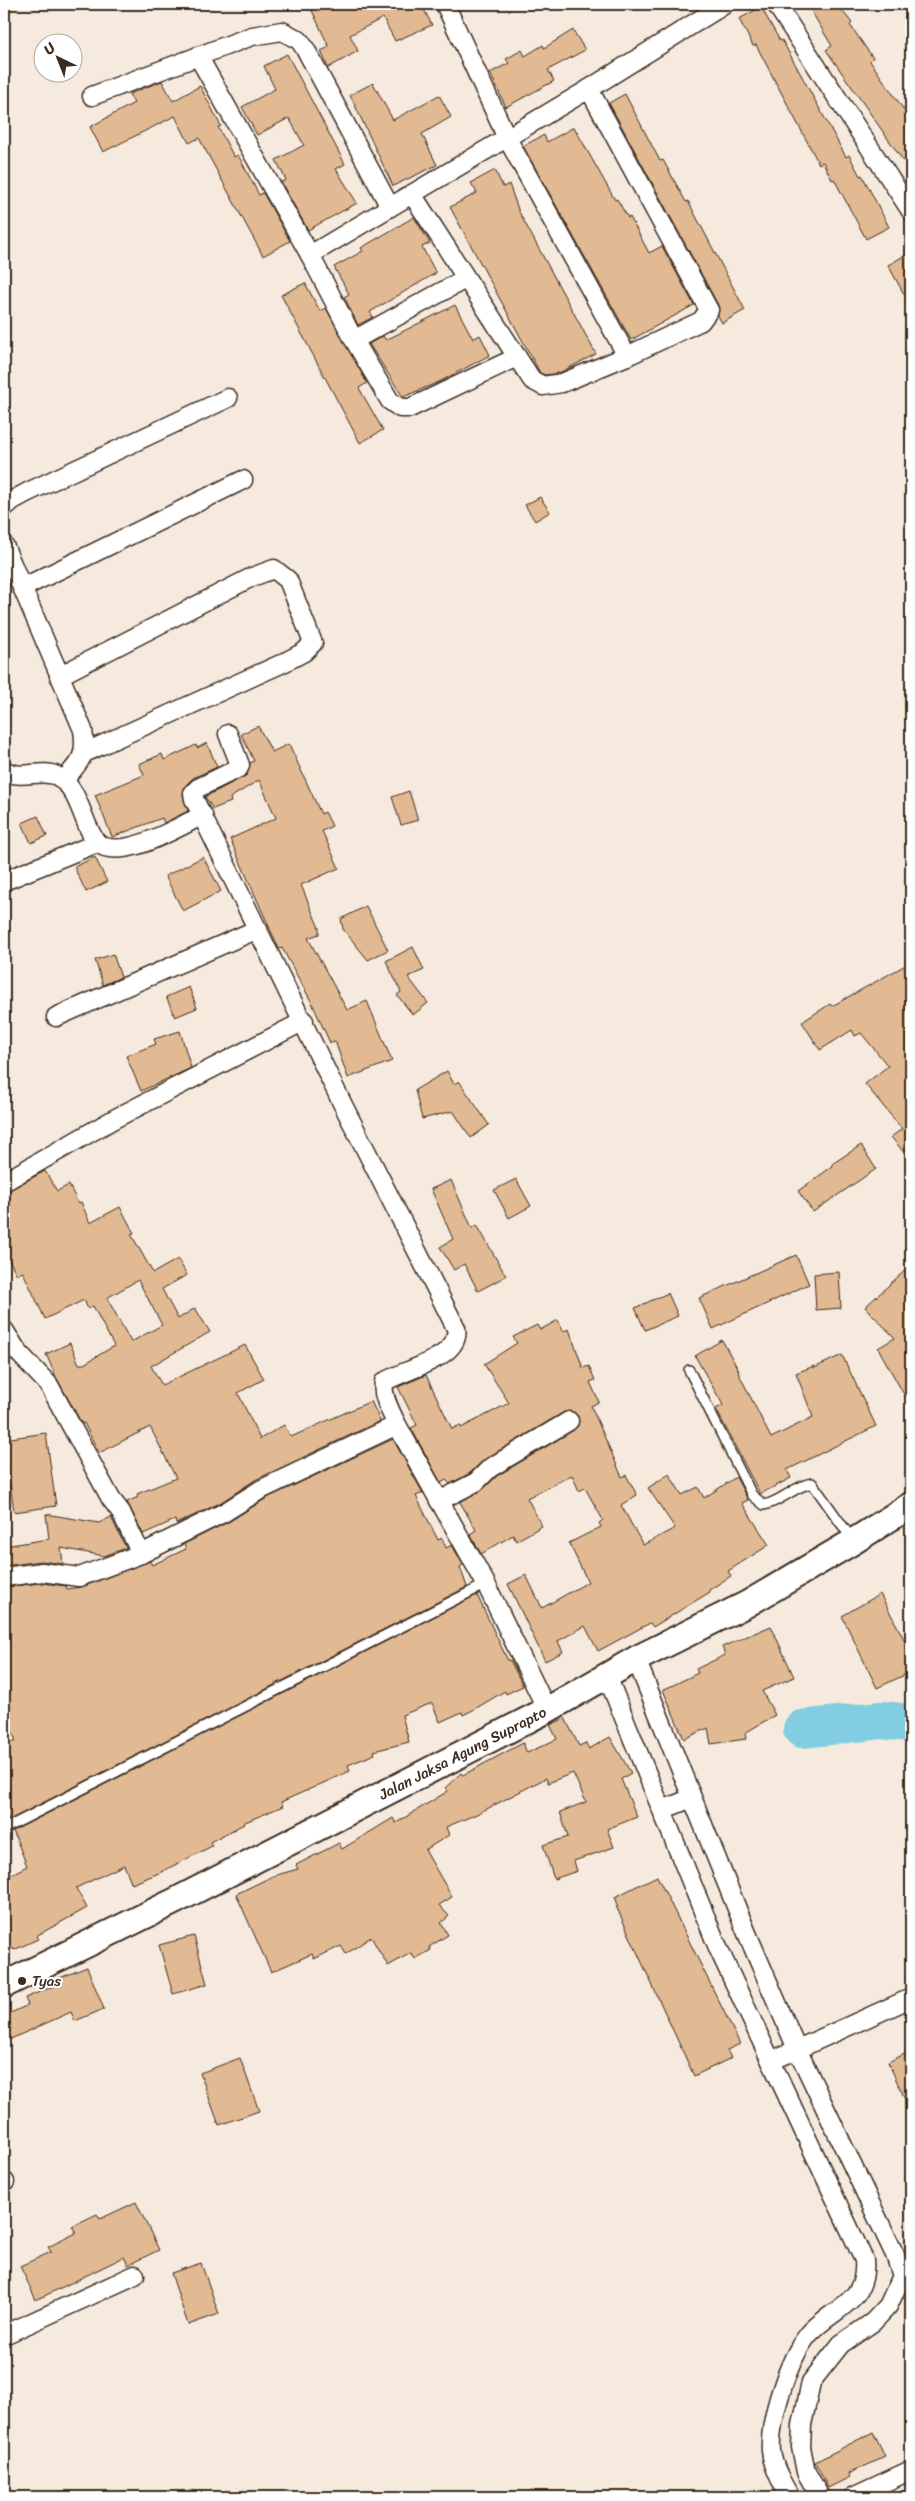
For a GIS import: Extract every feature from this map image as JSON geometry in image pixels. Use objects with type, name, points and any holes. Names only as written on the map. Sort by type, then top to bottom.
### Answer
[{"type":"main road","name":"Jalan Jaksa Agung Suprapto","points":[[6,1980],[176,1901],[547,1710],[636,1659],[746,1604],[854,1541],[911,1504]]},
{"type":"street","points":[[445,4],[507,138],[627,356]]},
{"type":"street","points":[[776,4],[911,211]]},
{"type":"street","points":[[310,255],[589,89],[720,5]]},
{"type":"street","points":[[92,96],[252,36],[272,31],[282,31],[299,40],[390,207]]},
{"type":"street","points":[[198,56],[310,255],[354,340],[390,401],[405,408],[410,408],[517,357]]},
{"type":"street","points":[[412,194],[532,380],[543,386],[562,383],[627,356],[701,321],[709,310],[589,89]]},
{"type":"street","points":[[354,340],[465,278]]},
{"type":"street","points":[[4,508],[13,500],[28,492],[228,398]]},
{"type":"street","points":[[22,588],[243,480]]},
{"type":"street","points":[[6,555],[83,730],[84,753]]},
{"type":"street","points":[[59,676],[252,577],[274,569],[288,580],[313,643],[304,652],[283,663],[84,753],[63,781]]},
{"type":"street","points":[[228,734],[240,766],[237,770],[196,790],[193,796],[456,1328],[457,1336],[453,1346],[442,1355],[384,1382],[384,1392],[397,1425],[486,1584],[547,1710]]},
{"type":"street","points":[[4,770],[14,775],[52,774],[63,781],[72,794],[91,835],[103,847],[114,848],[139,844],[203,815]]},
{"type":"street","points":[[4,880],[97,843]]},
{"type":"street","points":[[56,1017],[258,929]]},
{"type":"street","points":[[4,1182],[114,1118],[304,1020]]},
{"type":"street","points":[[4,1330],[18,1352],[49,1385],[111,1499],[121,1512],[141,1554]]},
{"type":"street","points":[[439,1501],[476,1482],[490,1468],[569,1421]]},
{"type":"street","points":[[4,1577],[42,1572],[79,1577],[141,1554],[225,1512],[260,1490],[397,1425]]},
{"type":"street","points":[[636,1659],[746,1931],[797,2049],[896,2256],[902,2276],[888,2306],[873,2322],[841,2344],[811,2382],[802,2425],[801,2447],[806,2472],[820,2497]]},
{"type":"street","points":[[608,1676],[719,1950],[864,2260],[866,2275],[860,2288],[852,2300],[808,2335],[782,2387],[775,2415],[771,2451],[777,2472],[790,2497]]},
{"type":"street","points":[[662,1810],[692,1798]]},
{"type":"street","points":[[771,2061],[911,1998]]},
{"type":"street","points":[[4,2335],[135,2275]]},
{"type":"street","points":[[853,2497],[911,2470]]},
{"type":"lane","points":[[689,1370],[752,1495],[764,1505],[771,1504],[804,1484],[812,1483],[854,1541]]},
{"type":"lane","points":[[4,1829],[486,1584]]},
{"type":"building","points":[[309,4],[339,4],[342,10],[354,4],[421,4],[432,25],[395,41],[383,18],[350,35],[358,51],[328,68],[321,51],[329,47]]},
{"type":"building","points":[[807,4],[837,4],[852,23],[850,25],[873,58],[870,61],[911,120],[911,172],[826,50],[832,46]]},
{"type":"building","points":[[761,7],[780,41],[782,40],[846,157],[849,155],[860,176],[862,175],[889,227],[866,239],[834,179],[832,180],[823,162],[819,164],[756,45],[753,46],[739,19]]},
{"type":"building","points":[[573,30],[585,50],[548,70],[554,81],[506,107],[490,73],[509,63],[506,59],[522,50],[525,56],[543,45],[544,48]]},
{"type":"building","points":[[287,54],[345,164],[336,169],[357,203],[308,230],[281,182],[286,180],[276,160],[304,145],[289,118],[257,135],[242,107],[275,89],[264,66]]},
{"type":"building","points":[[162,81],[173,101],[200,86],[221,126],[218,127],[234,157],[238,155],[259,195],[263,193],[290,241],[263,256],[199,138],[189,143],[175,116],[103,152],[90,127],[134,103],[129,94]]},
{"type":"building","points":[[373,83],[393,120],[439,95],[451,117],[422,134],[437,165],[393,186],[350,95]]},
{"type":"building","points":[[625,94],[660,161],[663,160],[686,202],[688,201],[745,310],[722,323],[718,316],[718,305],[609,103]]},
{"type":"building","points":[[574,127],[615,200],[617,199],[628,218],[630,217],[649,253],[662,246],[694,305],[631,340],[523,146],[544,135],[547,142]]},
{"type":"building","points":[[495,170],[503,187],[509,184],[519,212],[596,354],[559,373],[545,375],[540,373],[450,207],[477,193],[471,183]]},
{"type":"building","points":[[414,217],[430,243],[422,247],[436,273],[370,312],[373,317],[358,325],[344,297],[349,294],[334,267],[363,251],[361,248]]},
{"type":"building","points":[[911,252],[911,307],[888,265]]},
{"type":"building","points":[[305,283],[320,311],[326,308],[367,383],[359,388],[383,430],[360,443],[281,295]]},
{"type":"building","points":[[455,305],[473,339],[480,335],[490,355],[439,382],[403,397],[369,344],[383,336],[386,340]]},
{"type":"building","points":[[540,497],[550,512],[535,521],[525,505]]},
{"type":"building","points":[[258,726],[272,752],[289,744],[321,814],[325,812],[332,826],[322,831],[339,868],[301,885],[319,928],[319,934],[308,938],[347,1010],[367,1001],[392,1061],[348,1078],[335,1041],[330,1043],[311,1001],[282,948],[279,949],[230,839],[276,818],[259,780],[230,798],[231,802],[213,809],[205,797],[247,775],[250,763],[254,761],[241,734]]},
{"type":"building","points":[[207,743],[217,767],[193,778],[185,786],[183,795],[188,811],[164,823],[162,818],[112,837],[95,795],[144,775],[139,764],[162,754],[164,760],[196,745],[197,748]]},
{"type":"building","points":[[409,791],[418,820],[401,825],[392,797]]},
{"type":"building","points":[[38,816],[47,836],[31,843],[22,823]]},
{"type":"building","points":[[95,857],[107,882],[86,892],[74,867]]},
{"type":"building","points":[[203,857],[221,891],[183,911],[165,876]]},
{"type":"building","points":[[366,906],[388,950],[368,960],[343,929],[341,919]]},
{"type":"building","points":[[413,947],[424,970],[408,977],[428,1003],[413,1015],[397,995],[401,992],[386,961]]},
{"type":"building","points":[[113,954],[121,977],[103,985],[95,960]]},
{"type":"building","points":[[911,962],[911,1161],[891,1137],[902,1129],[865,1084],[888,1066],[861,1033],[855,1036],[852,1030],[820,1050],[802,1022],[830,1004],[832,1006]]},
{"type":"building","points":[[189,987],[197,1008],[175,1017],[166,997]]},
{"type":"building","points":[[180,1031],[191,1068],[141,1091],[126,1056],[156,1044],[154,1039]]},
{"type":"building","points":[[447,1071],[454,1084],[459,1081],[489,1125],[471,1138],[453,1111],[422,1119],[415,1090]]},
{"type":"building","points":[[861,1145],[876,1169],[813,1212],[798,1191],[833,1166],[832,1164]]},
{"type":"building","points":[[45,1171],[57,1191],[69,1185],[78,1203],[81,1202],[90,1223],[120,1207],[134,1233],[131,1234],[153,1273],[178,1259],[187,1275],[162,1289],[178,1319],[195,1308],[210,1332],[151,1366],[162,1385],[245,1345],[264,1379],[238,1393],[260,1439],[284,1425],[291,1437],[371,1401],[380,1421],[255,1480],[220,1503],[176,1524],[175,1520],[143,1534],[127,1502],[138,1497],[137,1494],[176,1478],[150,1427],[99,1453],[84,1423],[82,1424],[56,1377],[46,1354],[70,1343],[79,1364],[84,1364],[114,1346],[93,1306],[88,1309],[84,1300],[45,1319],[23,1272],[17,1275],[4,1250],[4,1193]],"holes":[[[138,1280],[162,1325],[131,1342],[107,1298]]]},
{"type":"building","points":[[516,1179],[531,1206],[509,1218],[494,1190]]},
{"type":"building","points":[[451,1180],[472,1228],[477,1225],[506,1276],[478,1291],[464,1264],[454,1270],[440,1247],[453,1239],[431,1189]]},
{"type":"building","points":[[796,1255],[809,1284],[713,1329],[699,1298]]},
{"type":"building","points":[[911,1265],[911,1407],[878,1348],[895,1338],[865,1307]]},
{"type":"building","points":[[839,1272],[841,1308],[816,1310],[814,1274]]},
{"type":"building","points":[[668,1293],[678,1316],[645,1330],[635,1308]]},
{"type":"building","points":[[558,1320],[563,1331],[569,1329],[583,1368],[589,1366],[595,1380],[590,1382],[599,1402],[591,1406],[622,1477],[626,1475],[637,1495],[621,1505],[643,1545],[675,1528],[648,1488],[669,1474],[682,1495],[698,1487],[704,1498],[736,1477],[748,1500],[742,1503],[769,1545],[728,1571],[731,1576],[709,1590],[710,1592],[653,1627],[650,1623],[598,1651],[585,1626],[558,1641],[563,1652],[545,1661],[508,1584],[526,1575],[542,1608],[588,1582],[569,1543],[601,1527],[599,1523],[603,1520],[585,1488],[579,1491],[572,1475],[527,1498],[542,1526],[516,1541],[513,1535],[481,1554],[470,1534],[476,1530],[460,1502],[481,1491],[497,1476],[574,1430],[578,1426],[578,1416],[574,1412],[564,1412],[485,1459],[470,1473],[450,1484],[446,1480],[441,1483],[411,1428],[417,1425],[398,1387],[426,1375],[452,1429],[460,1425],[461,1428],[509,1403],[484,1364],[517,1343],[513,1337],[537,1325],[540,1330]]},
{"type":"building","points":[[722,1340],[771,1438],[813,1417],[796,1373],[814,1366],[814,1368],[842,1355],[876,1426],[787,1470],[791,1478],[760,1494],[716,1409],[723,1405],[695,1356]]},
{"type":"building","points":[[46,1433],[56,1506],[14,1512],[4,1439]]},
{"type":"building","points":[[393,1439],[423,1493],[416,1496],[438,1540],[442,1538],[446,1548],[452,1545],[463,1565],[460,1567],[467,1587],[9,1820],[4,1808],[4,1746],[16,1741],[4,1711],[4,1587],[42,1583],[66,1586],[67,1589],[82,1587],[150,1561],[152,1565],[186,1549],[184,1544],[230,1521],[265,1499]]},
{"type":"building","points":[[46,1514],[99,1523],[111,1517],[126,1548],[104,1556],[61,1548],[63,1564],[41,1561],[4,1566],[4,1546],[49,1539]]},
{"type":"building","points":[[880,1594],[911,1652],[911,1672],[877,1688],[842,1616]]},
{"type":"building","points":[[477,1595],[508,1661],[510,1660],[523,1686],[506,1694],[505,1691],[463,1715],[462,1712],[440,1722],[432,1703],[402,1715],[409,1742],[374,1751],[375,1754],[348,1765],[350,1771],[281,1802],[283,1806],[243,1823],[210,1842],[212,1846],[159,1873],[132,1884],[124,1865],[76,1888],[87,1908],[36,1936],[38,1939],[14,1950],[13,1948],[4,1952],[4,1878],[27,1866],[13,1831]]},
{"type":"building","points":[[771,1626],[794,1677],[762,1691],[775,1715],[745,1733],[746,1739],[711,1744],[708,1728],[684,1739],[663,1690],[698,1673],[696,1669],[725,1655],[722,1647]]},
{"type":"building","points":[[565,1718],[579,1746],[586,1743],[589,1749],[610,1737],[631,1773],[621,1779],[637,1817],[607,1829],[614,1847],[574,1861],[577,1871],[554,1879],[543,1845],[568,1837],[560,1812],[586,1802],[573,1773],[548,1783],[546,1778],[479,1813],[446,1827],[449,1835],[425,1850],[452,1897],[439,1905],[449,1916],[441,1923],[448,1935],[429,1947],[431,1950],[415,1959],[411,1953],[388,1966],[371,1937],[346,1954],[341,1946],[314,1959],[312,1954],[271,1972],[236,1894],[273,1876],[298,1869],[296,1865],[339,1843],[342,1849],[393,1818],[396,1823],[448,1791],[445,1788],[461,1773],[463,1775],[523,1743],[527,1753],[557,1739],[550,1725]]},
{"type":"building","points":[[657,1876],[740,2044],[727,2050],[731,2058],[694,2076],[616,1906],[618,1905],[615,1897]]},
{"type":"building","points":[[194,1936],[207,1984],[173,1994],[159,1945]]},
{"type":"building","points":[[87,1967],[104,2009],[75,2021],[71,2012],[4,2042],[4,2016],[28,2005],[25,1998],[59,1984],[57,1979]]},
{"type":"building","points":[[911,2051],[911,2112],[888,2062]]},
{"type":"building","points":[[240,2058],[259,2111],[219,2125],[200,2073]]},
{"type":"building","points":[[136,2202],[159,2250],[128,2265],[124,2257],[36,2300],[20,2266],[51,2252],[48,2247],[76,2233],[72,2226],[97,2214],[100,2219]]},
{"type":"building","points":[[201,2263],[219,2314],[188,2325],[171,2273]]},
{"type":"building","points":[[873,2432],[885,2457],[848,2474],[850,2477],[828,2488],[815,2462]]},
{"type":"waterway","points":[[802,1729],[881,1720],[911,1723]]},
{"type":"place","name":"Tyas","points":[[22,1981]]}]
